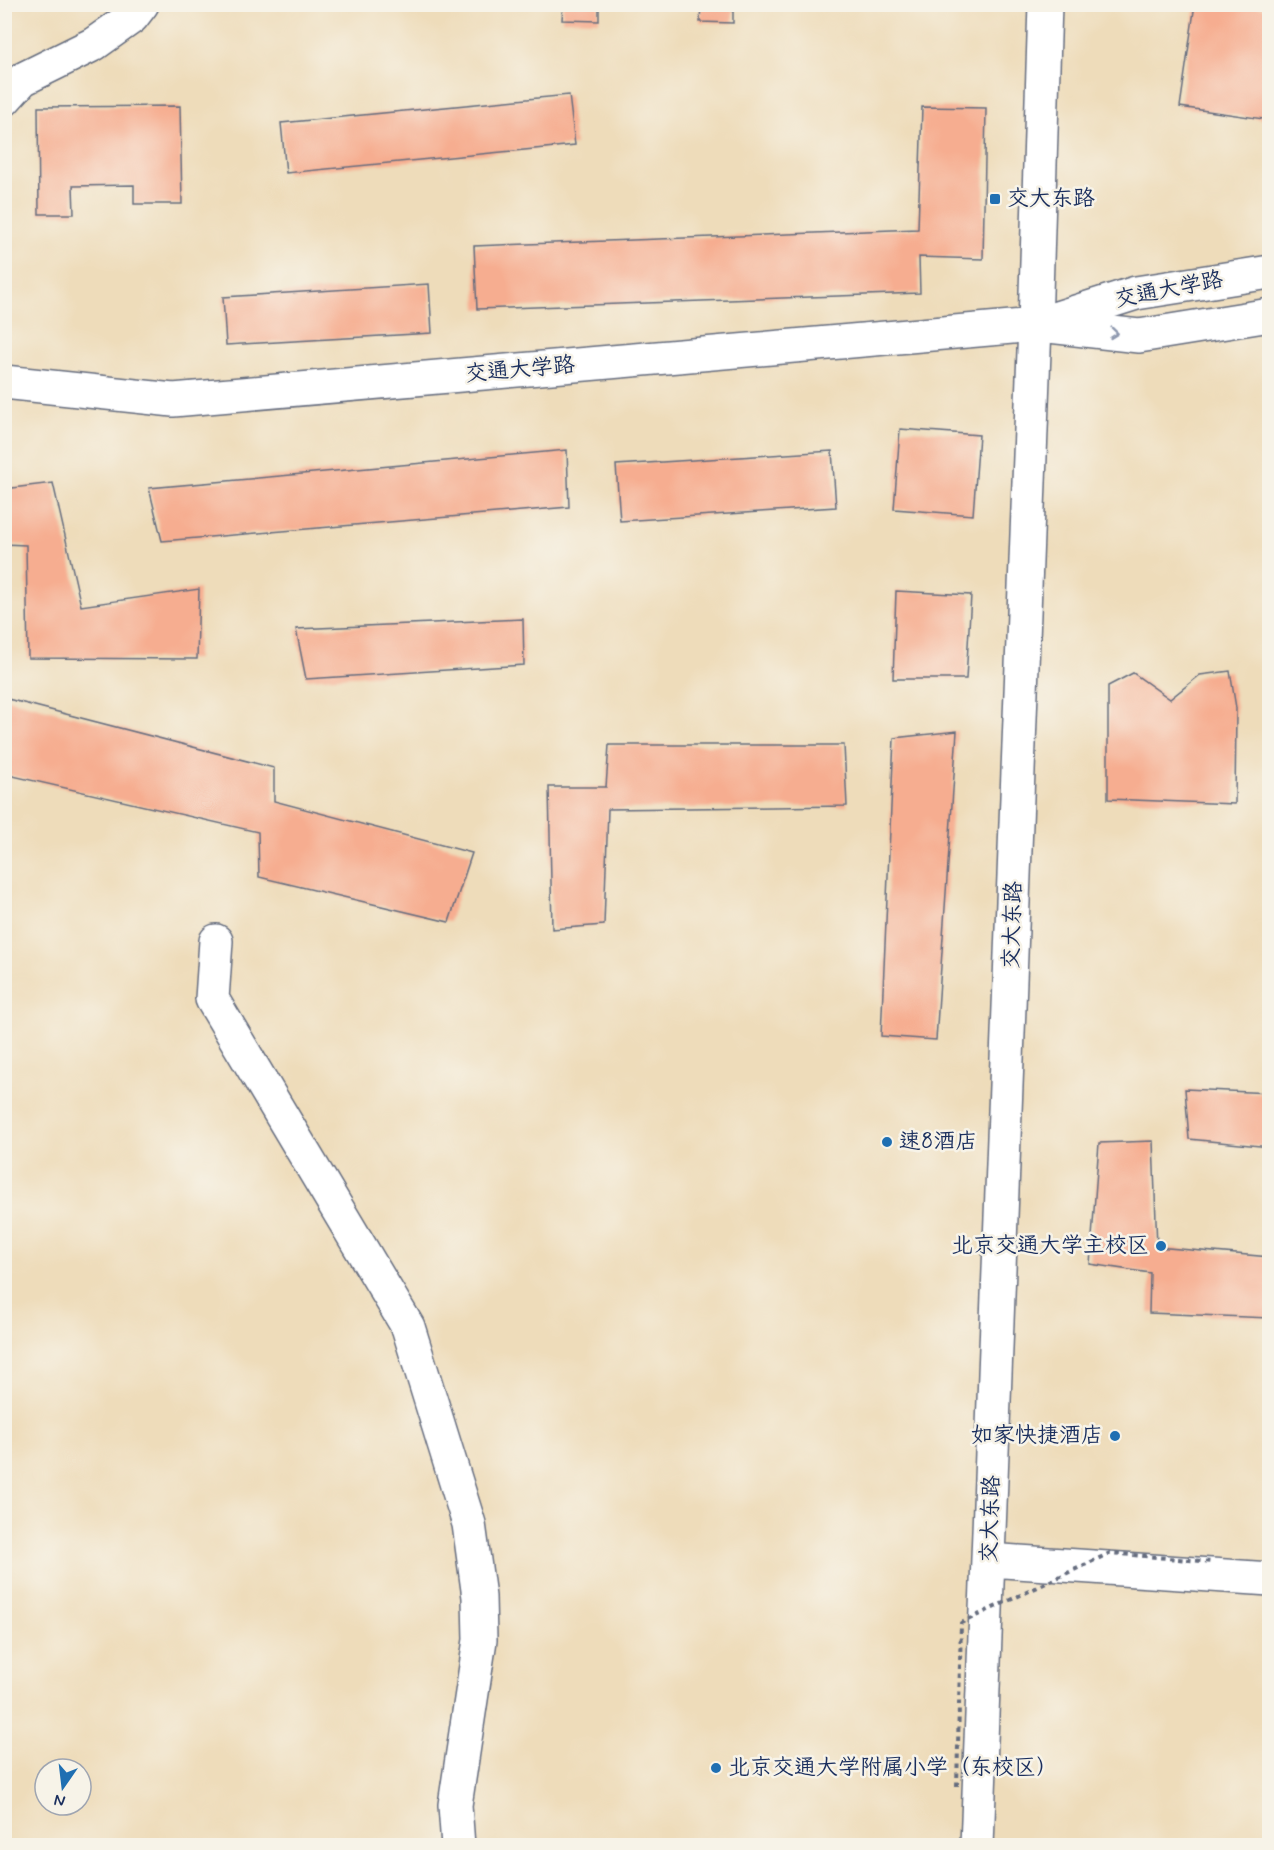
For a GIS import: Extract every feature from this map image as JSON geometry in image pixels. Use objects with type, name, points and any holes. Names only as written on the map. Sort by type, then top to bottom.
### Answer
[{"type":"street","points":[[4,100],[23,79],[93,44],[132,17],[142,4]]},
{"type":"street","name":"交大东路","points":[[977,1845],[1046,4]]},
{"type":"street","name":"交通大学路","points":[[1035,325],[1136,293],[1269,272]]},
{"type":"street","name":"交通大学路","points":[[4,382],[173,400],[1035,325],[1139,336],[1269,315]]},
{"type":"street","points":[[216,941],[212,999],[408,1327],[469,1524],[478,1597],[480,1640],[454,1805],[458,1845]]},
{"type":"street","points":[[989,1560],[1269,1579]]},
{"type":"path","points":[[957,1786],[961,1623],[1110,1553],[1212,1562]]},
{"type":"building","points":[[563,4],[599,4],[599,21],[562,20]]},
{"type":"building","points":[[701,4],[733,4],[733,23],[700,22]]},
{"type":"building","points":[[1195,4],[1240,4],[1270,9],[1270,120],[1180,107]]},
{"type":"building","points":[[569,95],[575,145],[286,173],[281,123]]},
{"type":"building","points":[[180,106],[182,204],[134,204],[134,185],[73,186],[74,214],[39,214],[38,107]]},
{"type":"building","points":[[922,107],[986,108],[983,259],[919,257],[920,293],[477,309],[474,246],[918,229]]},
{"type":"building","points":[[429,284],[432,333],[226,345],[223,297]]},
{"type":"building","points":[[900,429],[979,435],[973,515],[894,509]]},
{"type":"building","points":[[567,450],[569,507],[162,541],[149,488]]},
{"type":"building","points":[[832,451],[836,507],[620,521],[616,465]]},
{"type":"building","points":[[53,483],[81,606],[199,589],[197,659],[28,658],[26,545],[4,544],[4,489]]},
{"type":"building","points":[[896,591],[971,595],[966,679],[893,679]]},
{"type":"building","points":[[523,619],[524,665],[306,679],[296,629]]},
{"type":"building","points":[[1230,671],[1236,708],[1235,804],[1108,799],[1108,686],[1133,673],[1170,699],[1200,675]]},
{"type":"building","points":[[4,698],[274,768],[274,801],[472,853],[449,922],[259,877],[258,832],[4,774]]},
{"type":"building","points":[[957,731],[936,1040],[881,1036],[894,738]]},
{"type":"building","points":[[609,745],[844,745],[847,806],[608,809],[604,925],[552,929],[549,787],[606,787]]},
{"type":"building","points":[[1185,1089],[1270,1093],[1270,1147],[1189,1139]]},
{"type":"building","points":[[1153,1141],[1157,1247],[1270,1257],[1270,1318],[1149,1313],[1150,1273],[1090,1264],[1099,1143]]},
{"type":"place","name":"交大东路","points":[[995,199]]},
{"type":"place","name":"速8酒店","points":[[887,1142]]},
{"type":"place","name":"北京交通大学主校区","points":[[1161,1246]]},
{"type":"place","name":"如家快捷酒店","points":[[1115,1436]]},
{"type":"place","name":"北京交通大学附属小学（东校区）","points":[[716,1768]]}]
